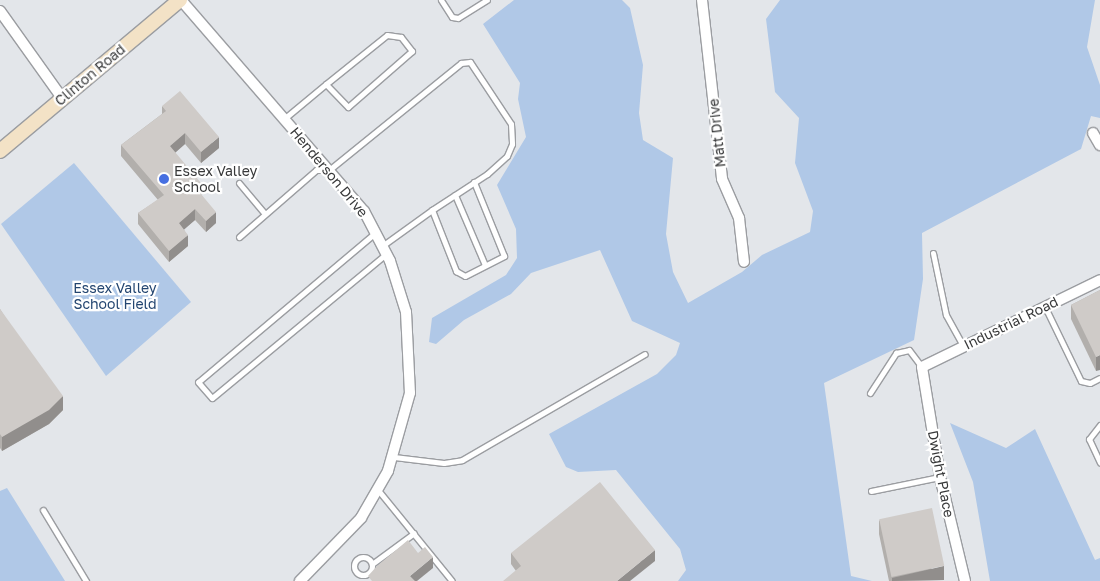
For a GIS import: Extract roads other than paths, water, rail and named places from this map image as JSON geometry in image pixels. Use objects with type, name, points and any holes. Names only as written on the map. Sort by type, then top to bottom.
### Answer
[{"type":"street","name":"Clinton Road","points":[[0,151],[180,0]]},
{"type":"street","name":"Henderson Drive","points":[[180,0],[364,211],[384,250],[406,312],[411,366],[405,420],[394,457],[378,490],[344,538],[300,581]]},
{"type":"street","name":"Matt Drive","points":[[702,0],[722,179],[739,218],[744,262]]},
{"type":"street","points":[[0,10],[62,98]]},
{"type":"street","points":[[1097,132],[1100,146]]},
{"type":"street","name":"Industrial Road","points":[[922,367],[1100,280]]},
{"type":"street","name":"Dwight Place","points":[[922,367],[940,477],[965,581]]},
{"type":"lane","points":[[441,0],[452,17],[458,18],[487,0]]},
{"type":"lane","points":[[284,118],[386,35],[401,37],[412,51],[348,107],[326,84]]},
{"type":"lane","points":[[239,237],[316,170],[329,170],[461,63],[470,62],[498,100],[511,124],[512,144],[507,156],[474,182],[432,210],[212,398],[198,382],[376,233]]},
{"type":"lane","points":[[239,182],[265,214]]},
{"type":"lane","points":[[432,210],[456,271],[465,276],[504,256],[504,248],[474,182]]},
{"type":"lane","points":[[455,195],[485,265]]},
{"type":"lane","points":[[933,253],[946,315],[963,346]]},
{"type":"lane","points":[[1044,307],[1081,381],[1090,383],[1100,378]]},
{"type":"lane","points":[[870,393],[896,353],[909,350],[922,367]]},
{"type":"lane","points":[[394,457],[444,463],[462,460],[645,354]]},
{"type":"lane","points":[[1100,425],[1089,439],[1100,463]]},
{"type":"lane","points":[[871,492],[940,477]]},
{"type":"lane","points":[[378,490],[452,581]]},
{"type":"lane","points":[[43,510],[86,581]]},
{"type":"lane","points":[[372,564],[414,533]]},
{"type":"place","name":"Essex Valley School","points":[[164,179]]},
{"type":"park label","name":"Essex Valley School Field","points":[[115,296]]}]
